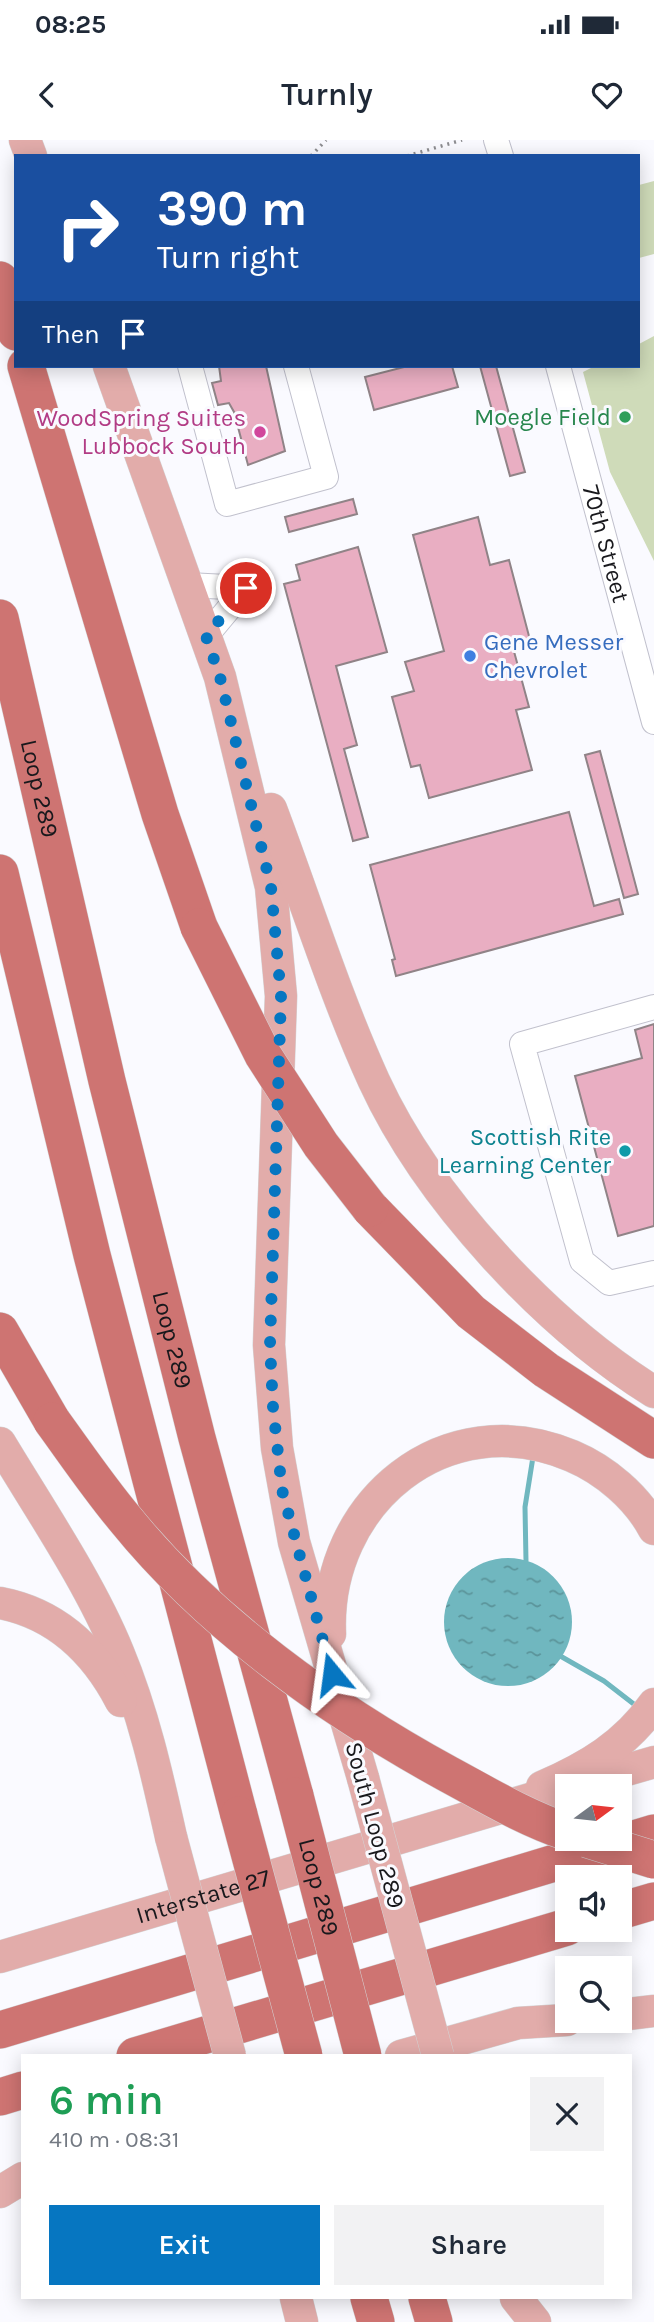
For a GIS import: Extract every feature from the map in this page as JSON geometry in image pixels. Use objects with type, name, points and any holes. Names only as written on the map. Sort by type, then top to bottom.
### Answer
[{"type":"highway","points":[[0,280],[14,326]]},
{"type":"highway","points":[[27,368],[160,814],[199,927],[263,1055],[321,1145],[370,1208],[471,1311],[546,1370],[654,1440]]},
{"type":"highway","name":"Loop 289","points":[[0,618],[104,1068],[194,1425],[362,2054]]},
{"type":"highway","points":[[0,873],[92,1255],[303,2054]]},
{"type":"highway","points":[[0,1331],[52,1421],[126,1520],[236,1631],[333,1706],[418,1757],[536,1822],[555,1828]]},
{"type":"highway","points":[[0,2030],[654,1833]]},
{"type":"highway","points":[[628,1852],[654,1860]]},
{"type":"highway","points":[[632,1907],[654,1901]]},
{"type":"highway","points":[[142,2054],[555,1931]]},
{"type":"highway","points":[[0,2097],[21,2091]]},
{"type":"highway","points":[[369,2299],[376,2322]]},
{"type":"highway","points":[[427,2299],[433,2322]]},
{"type":"main road","name":"South Loop 289","points":[[109,368],[220,677],[271,887],[281,996],[270,1345],[277,1448],[294,1542],[363,1778],[437,2054]]},
{"type":"main road","points":[[220,677],[345,1014],[375,1083],[398,1127],[458,1211],[526,1288],[599,1355],[654,1392]]},
{"type":"main road","points":[[332,1674],[329,1614],[332,1590],[346,1541],[374,1499],[412,1467],[432,1457],[480,1443],[505,1441],[530,1443],[561,1451],[587,1462],[609,1477],[631,1498],[654,1529]]},
{"type":"main road","points":[[0,1443],[70,1560],[118,1650],[155,1767],[229,2054]]},
{"type":"main road","points":[[0,1603],[39,1614],[72,1635],[91,1653],[111,1682],[155,1767]]},
{"type":"main road","points":[[474,1815],[566,1777],[604,1756],[637,1728],[654,1704]]},
{"type":"main road","name":"Interstate 27","points":[[613,1774],[654,1762]]},
{"type":"main road","name":"Interstate 27","points":[[0,1956],[555,1791]]},
{"type":"main road","points":[[0,1948],[37,1945]]},
{"type":"main road","points":[[632,2014],[654,2011]]},
{"type":"main road","points":[[632,2020],[654,2020]]},
{"type":"main road","points":[[408,2054],[518,2023],[555,2021]]},
{"type":"main road","points":[[518,2023],[555,2022]]},
{"type":"main road","points":[[0,2171],[21,2165]]},
{"type":"main road","points":[[0,2192],[21,2179]]},
{"type":"main road","points":[[288,2299],[290,2322]]},
{"type":"main road","points":[[296,2299],[302,2322]]},
{"type":"main road","points":[[498,2299],[503,2322]]},
{"type":"main road","points":[[517,2299],[535,2322]]},
{"type":"street","points":[[191,368],[227,504],[326,477],[297,368]]},
{"type":"street","name":"70th Street","points":[[559,368],[652,709]]},
{"type":"street","points":[[188,585],[246,588],[206,636]]},
{"type":"street","points":[[654,1007],[522,1044],[582,1261],[609,1283],[654,1273]]},
{"type":"path","points":[[314,154],[326,140]]},
{"type":"path","points":[[414,154],[462,140]]},
{"type":"green space","points":[[654,181],[654,254],[640,258],[640,185]]},
{"type":"green space","name":"Moegle Field","points":[[654,336],[654,561],[610,472],[583,372],[591,368],[640,368],[640,343]]},
{"type":"water","points":[[508,1558],[532,1563],[553,1577],[567,1598],[572,1622],[567,1646],[553,1667],[532,1681],[508,1686],[484,1681],[463,1667],[449,1646],[444,1622],[449,1598],[463,1577],[484,1563]]},
{"type":"building","name":"WoodSpring Suites Lubbock South","points":[[219,368],[266,368],[285,451],[248,465],[234,412],[229,403],[218,405],[212,383],[221,381]]},
{"type":"building","points":[[400,368],[453,368],[458,387],[374,410],[365,377]]},
{"type":"building","points":[[481,368],[497,368],[525,472],[510,476]]},
{"type":"building","points":[[353,499],[357,514],[289,532],[285,517]]},
{"type":"building","name":"Gene Messer Chevrolet","points":[[478,517],[490,565],[509,560],[530,640],[512,644],[529,707],[516,710],[532,770],[429,798],[420,765],[411,767],[392,697],[414,691],[405,662],[444,651],[413,535]]},
{"type":"building","points":[[358,547],[387,652],[336,666],[357,745],[344,749],[368,837],[353,841],[284,584],[300,580],[296,565]]},
{"type":"building","points":[[600,751],[638,894],[624,898],[585,755]]},
{"type":"building","points":[[569,812],[594,906],[619,899],[623,914],[396,976],[392,960],[395,959],[370,865]]},
{"type":"building","name":"Scottish Rite Learning Center","points":[[654,1024],[654,1226],[618,1236],[575,1076],[642,1058],[635,1030]]},
{"type":"waterway","points":[[526,1561],[525,1507],[533,1457]]},
{"type":"waterway","points":[[562,1657],[604,1681],[635,1705]]},
{"type":"place","name":"Moegle Field","points":[[625,417]]},
{"type":"place","name":"WoodSpring Suites Lubbock South","points":[[260,432]]},
{"type":"place","name":"Gene Messer Chevrolet","points":[[470,656]]},
{"type":"place","name":"Scottish Rite Learning Center","points":[[625,1151]]},
{"type":"route","points":[[246,588],[206,636],[220,677],[271,887],[281,996],[270,1345],[273,1407],[282,1490],[332,1674]]}]
